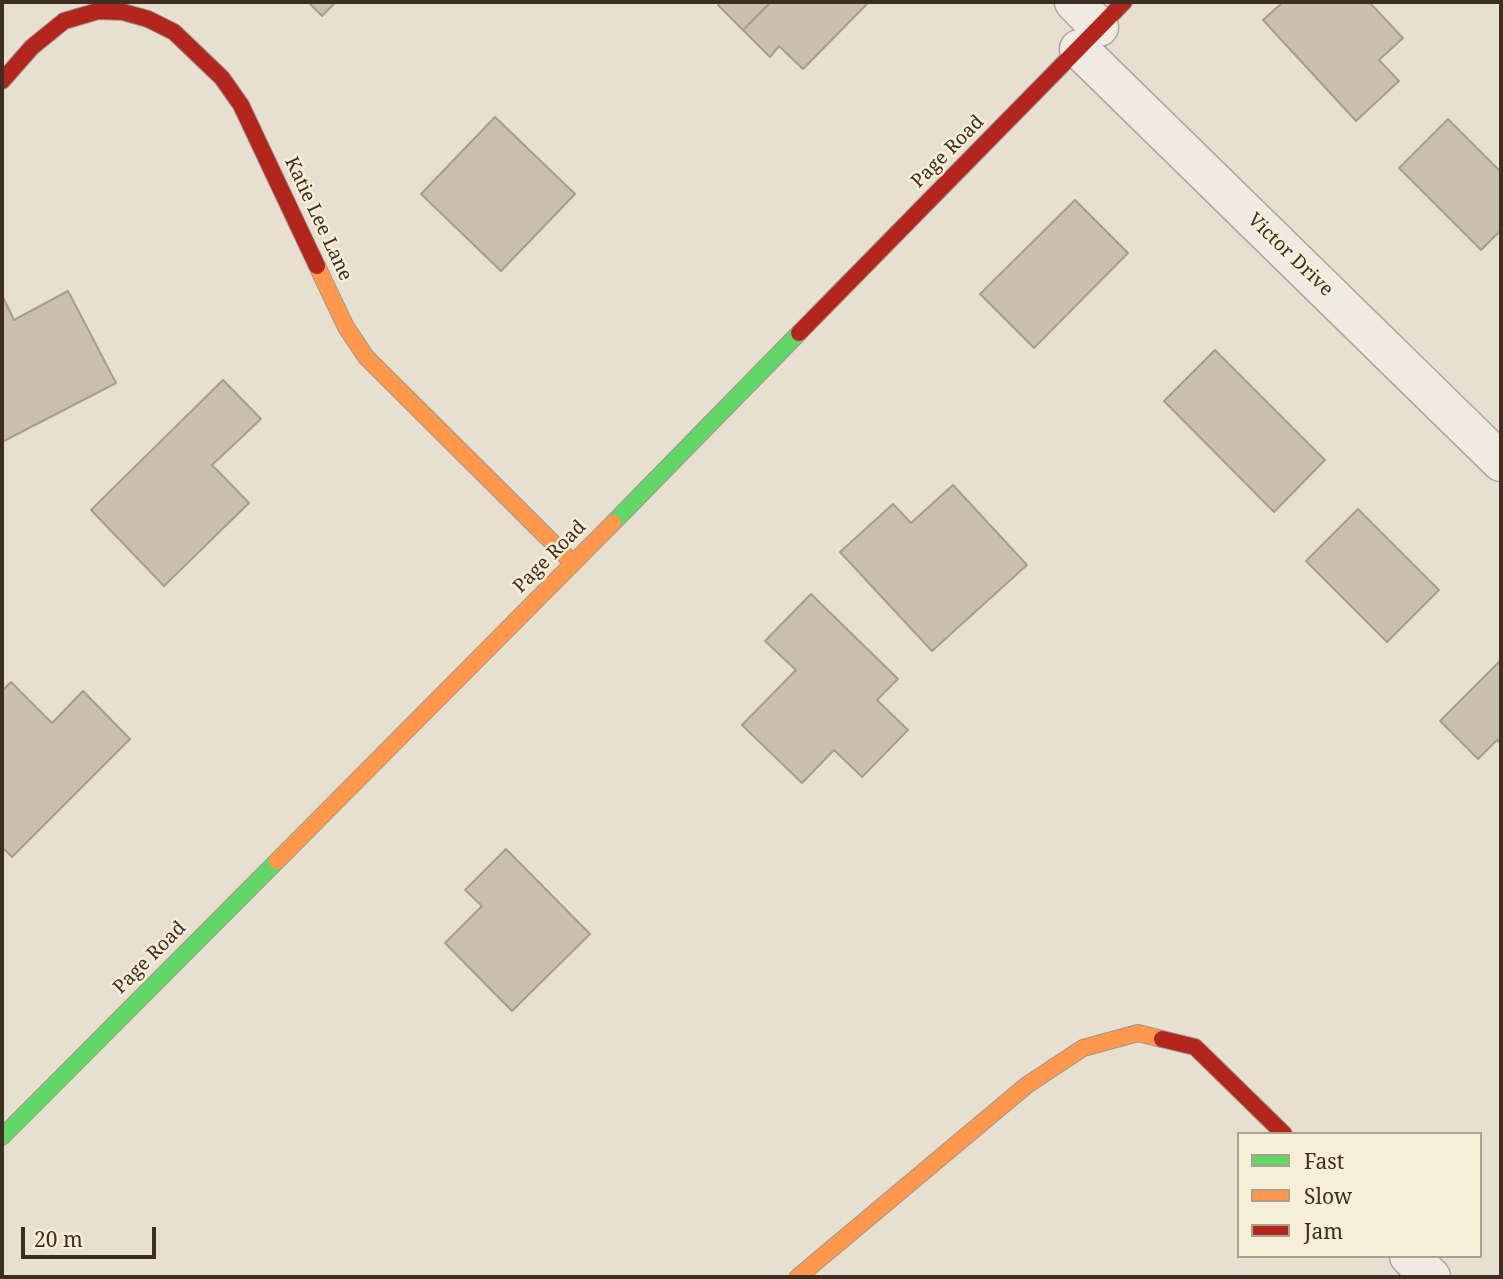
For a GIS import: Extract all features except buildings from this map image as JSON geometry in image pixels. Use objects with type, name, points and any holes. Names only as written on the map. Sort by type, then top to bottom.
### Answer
[{"type":"street","name":"Katie Lee Lane","points":[[2,81],[33,47],[64,20],[98,11],[123,12],[148,19],[174,32],[222,78],[241,105],[346,327],[366,357],[573,563]]},
{"type":"street","name":"Victor Drive","points":[[1094,20],[1501,461]]},
{"type":"street","name":"Page Road","points":[[2,1137],[573,563],[1094,20]]},
{"type":"street","points":[[798,1277],[1027,1085],[1083,1048],[1138,1034],[1195,1047],[1282,1132]]},
{"type":"street","points":[[1411,1258],[1431,1277]]},
{"type":"traffic: fast","points":[[613,523],[799,333]]},
{"type":"traffic: fast","points":[[2,1137],[277,861]]},
{"type":"traffic: slow","points":[[317,266],[346,327],[366,357],[573,563]]},
{"type":"traffic: slow","points":[[277,861],[613,523]]},
{"type":"traffic: slow","points":[[798,1277],[1027,1085],[1083,1048],[1138,1033],[1162,1039]]},
{"type":"traffic: jam","points":[[799,333],[1124,2]]},
{"type":"traffic: jam","points":[[2,81],[32,47],[64,21],[98,11],[123,12],[148,19],[174,32],[222,78],[241,105],[317,266]]},
{"type":"traffic: jam","points":[[1162,1039],[1195,1047],[1282,1132]]}]
